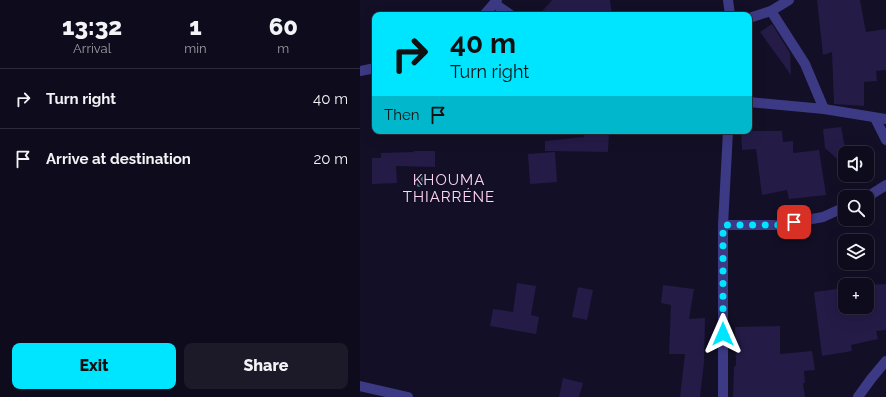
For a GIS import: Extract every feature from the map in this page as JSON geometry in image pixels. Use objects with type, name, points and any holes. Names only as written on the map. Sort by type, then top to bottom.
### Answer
[{"type":"street","points":[[728,0],[730,12]]},
{"type":"street","points":[[752,17],[771,11],[789,0]]},
{"type":"street","points":[[487,12],[496,2],[508,12]]},
{"type":"street","points":[[771,11],[804,64],[824,110]]},
{"type":"street","points":[[360,71],[372,69]]},
{"type":"street","points":[[752,102],[824,110],[886,119]]},
{"type":"street","points":[[875,118],[886,140]]},
{"type":"street","points":[[723,397],[723,225],[728,134]]},
{"type":"street","points":[[874,193],[886,185]]},
{"type":"street","points":[[723,225],[779,225],[823,217],[838,210]]},
{"type":"street","points":[[858,397],[886,361]]},
{"type":"street","points":[[360,386],[408,397]]},
{"type":"building","points":[[552,0],[610,0],[612,12],[542,12]]},
{"type":"building","points":[[817,0],[860,0],[866,32],[886,29],[886,70],[876,71],[877,81],[864,82],[864,106],[834,104],[832,52],[823,55]]},
{"type":"building","points":[[772,24],[790,53],[791,75],[760,32]]},
{"type":"building","points":[[841,127],[845,146],[838,146],[838,160],[825,148],[823,129]]},
{"type":"building","points":[[752,131],[782,131],[783,142],[793,141],[793,153],[819,150],[826,195],[789,199],[787,190],[762,195],[756,149],[742,150],[741,134],[752,134]]},
{"type":"building","points":[[584,134],[609,134],[608,152],[545,151],[545,141],[584,137]]},
{"type":"building","points":[[435,151],[435,167],[396,166],[397,183],[372,184],[372,158],[381,158],[381,153]]},
{"type":"building","points":[[555,152],[557,182],[530,184],[528,154]]},
{"type":"building","points":[[517,283],[536,286],[531,315],[539,317],[536,334],[490,326],[493,309],[513,312]]},
{"type":"building","points":[[886,284],[886,330],[876,331],[878,339],[851,345],[852,351],[822,356],[814,292],[838,289],[838,314],[874,314],[874,285]]},
{"type":"building","points":[[663,285],[694,289],[689,319],[705,318],[704,362],[700,397],[680,397],[685,354],[669,354],[671,305],[661,303]]},
{"type":"building","points":[[578,287],[593,290],[587,320],[572,317]]},
{"type":"building","points":[[780,326],[780,354],[812,351],[815,370],[804,371],[805,383],[803,383],[805,397],[733,397],[734,366],[736,366],[735,327]]},
{"type":"building","points":[[563,378],[583,383],[579,397],[559,397]]},
{"type":"district","name":"KHOUMA THIARRÉNE","points":[[449,188]]},
{"type":"route","points":[[723,334],[723,225],[779,225],[794,222]]}]
